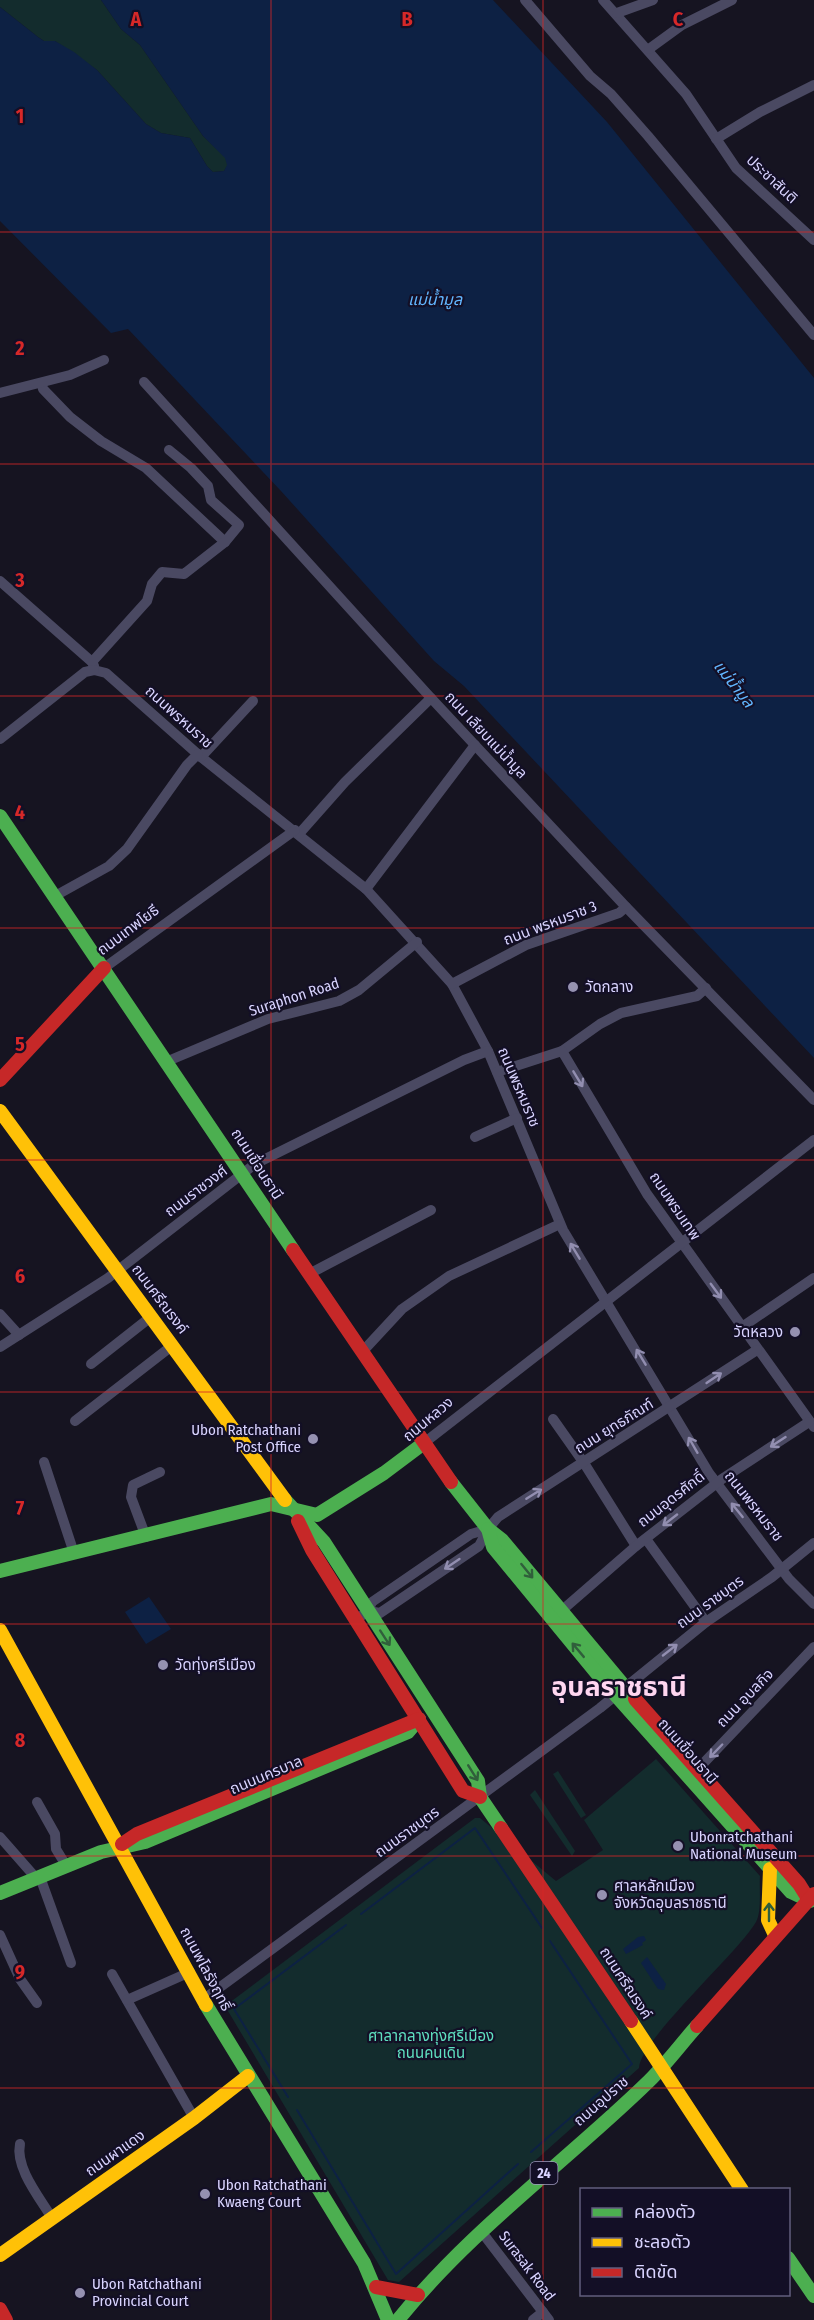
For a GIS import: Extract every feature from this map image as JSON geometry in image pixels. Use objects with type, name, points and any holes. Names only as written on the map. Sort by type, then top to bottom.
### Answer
[{"type":"street","points":[[525,0],[590,76],[611,94],[648,136],[814,335]]},
{"type":"street","name":"ประชาสันติ","points":[[603,0],[649,49],[686,94],[736,168],[814,240]]},
{"type":"street","points":[[617,13],[653,0]]},
{"type":"street","points":[[706,0],[725,1]]},
{"type":"street","points":[[649,49],[682,25],[725,1]]},
{"type":"street","points":[[716,139],[760,112],[814,85]]},
{"type":"street","points":[[0,393],[42,384],[104,360]]},
{"type":"street","name":"ถนน เลียบแม่น้ำมูล","points":[[144,382],[431,698],[626,907],[814,1100]]},
{"type":"street","points":[[42,384],[43,388],[70,417],[101,441],[135,459],[225,542]]},
{"type":"street","points":[[0,739],[93,666],[147,601],[152,584],[162,572],[184,574],[225,542],[239,525],[211,500],[208,486],[169,450]]},
{"type":"street","name":"ถนนพรหมราช","points":[[0,581],[93,666],[106,673],[200,756],[366,889],[417,942],[453,984],[488,1051],[560,1224],[716,1483],[789,1579],[814,1604]]},
{"type":"street","name":"ถนนเทพโยธี","points":[[0,1080],[104,968],[297,832],[431,698]]},
{"type":"street","points":[[55,896],[109,866],[127,849],[187,765],[200,756],[253,701]]},
{"type":"street","points":[[366,889],[475,745]]},
{"type":"street","name":"ถนนเขื่อนธานี","points":[[0,816],[168,1061],[424,1443],[488,1529],[493,1547],[556,1615],[693,1774],[770,1869],[791,1892],[812,1899]]},
{"type":"street","name":"ถนน พรหมราช 3","points":[[453,984],[526,945],[619,913],[626,907]]},
{"type":"street","name":"Suraphon Road","points":[[168,1061],[268,1019],[339,1000],[359,990],[417,942]]},
{"type":"street","points":[[497,1072],[562,1051],[600,1024],[621,1013],[697,996],[706,988]]},
{"type":"street","name":"ถนนราชวงศ์","points":[[0,1347],[117,1270],[265,1159],[464,1060],[488,1051]]},
{"type":"street","name":"ถนนพรมเทพ","points":[[562,1051],[647,1194],[812,1424]]},
{"type":"street","name":"ถนนศรีณรงค์","points":[[0,1111],[291,1509],[312,1550],[433,1711],[478,1781],[480,1797],[566,1922],[741,2188]]},
{"type":"street","points":[[476,1137],[517,1118]]},
{"type":"street","name":"ถนนหลวง","points":[[0,1571],[147,1537],[271,1504],[317,1515],[379,1477],[814,1140]]},
{"type":"street","points":[[309,1274],[431,1210]]},
{"type":"street","points":[[363,1352],[402,1309],[449,1276],[560,1224]]},
{"type":"street","points":[[742,1327],[814,1278]]},
{"type":"street","points":[[0,1314],[19,1335]]},
{"type":"street","points":[[91,1364],[152,1316]]},
{"type":"street","points":[[75,1421],[173,1345]]},
{"type":"street","name":"ถนน ยุทธภัณฑ์","points":[[362,1615],[380,1613],[479,1546],[498,1517],[757,1350]]},
{"type":"street","points":[[553,1419],[641,1542],[706,1622]]},
{"type":"street","name":"ถนนอุดรศักดิ์","points":[[556,1615],[641,1542],[716,1483],[812,1424]]},
{"type":"street","points":[[44,1462],[74,1553]]},
{"type":"street","points":[[147,1537],[130,1497],[133,1485],[160,1472]]},
{"type":"street","name":"ถนน ราชบุตร","points":[[620,1691],[706,1622],[814,1543]]},
{"type":"street","name":"ถนนศรีณรงค์","points":[[362,1615],[419,1719],[463,1791],[480,1797]]},
{"type":"street","name":"ถนนพโลรังฤทธิ์","points":[[0,1630],[118,1847],[248,2076],[364,2263],[388,2320]]},
{"type":"street","name":"ถนน อุบลกิจ","points":[[693,1774],[814,1647]]},
{"type":"street","name":"ถนนราชบุตร","points":[[204,1999],[480,1797],[620,1691]]},
{"type":"street","name":"ถนนนครบาล","points":[[0,1893],[118,1847],[137,1834],[253,1792],[433,1711]]},
{"type":"street","name":"ถนนเขื่อนธานี","points":[[693,1774],[812,1899]]},
{"type":"street","points":[[38,1802],[55,1834],[56,1849],[67,1867]]},
{"type":"street","points":[[0,1837],[38,1878],[71,1963]]},
{"type":"street","points":[[770,1869],[768,1920],[775,1935]]},
{"type":"street","name":"ถนนอุปราช","points":[[398,2320],[418,2295],[481,2231],[633,2096],[775,1935],[812,1899]]},
{"type":"street","points":[[0,1935],[20,1979],[37,2003]]},
{"type":"street","points":[[127,2000],[190,1972]]},
{"type":"street","points":[[112,1974],[194,2118]]},
{"type":"street","name":"ถนนผาแดง","points":[[0,2255],[194,2118],[248,2076]]},
{"type":"street","points":[[20,2144],[19,2153],[27,2177],[52,2218]]},
{"type":"street","name":"Surasak Road","points":[[481,2231],[546,2316]]},
{"type":"street","points":[[790,2259],[814,2295]]},
{"type":"street","points":[[376,2288],[418,2295]]},
{"type":"street","points":[[0,2309],[6,2320]]},
{"type":"street","points":[[533,2320],[546,2316]]},
{"type":"green space","points":[[0,0],[101,0],[121,29],[140,45],[203,136],[226,158],[228,165],[224,171],[213,172],[190,138],[161,133],[146,124],[97,70],[55,41],[44,41],[38,37],[0,7]]},
{"type":"green space","name":"ศาลากลางทุ่งศรีเมือง ถนนคนเดิน","points":[[656,1759],[760,1876],[760,1906],[756,1922],[655,2038],[639,2068],[399,2282],[388,2280],[225,2006],[475,1818],[480,1818],[556,1881],[603,1850],[584,1820]]},
{"type":"green space","points":[[558,1771],[586,1815],[581,1818],[553,1774]]},
{"type":"green space","points":[[535,1790],[575,1851],[572,1856],[530,1795]]},
{"type":"water","name":"แม่น้ำมูล","points":[[101,0],[493,0],[607,122],[814,378],[814,1058],[464,686],[434,661],[281,491],[128,329],[111,333],[0,221],[0,7],[44,41],[55,41],[97,70],[146,124],[161,133],[190,138],[213,172],[224,171],[227,165],[225,158],[203,136],[140,45],[121,29]]},
{"type":"water","points":[[149,1597],[171,1629],[146,1644],[125,1612]]},
{"type":"water","points":[[644,1936],[646,1940],[642,1943],[643,1945],[626,1954],[623,1949],[638,1937]]},
{"type":"water","points":[[647,1957],[666,1984],[664,1990],[658,1989],[641,1963]]},
{"type":"waterway","points":[[361,1914],[475,1828],[542,1928]]},
{"type":"waterway","points":[[288,2097],[234,2009],[346,1925]]},
{"type":"waterway","points":[[531,2152],[632,2064],[550,1941]]},
{"type":"waterway","points":[[297,2110],[396,2274],[518,2164]]},
{"type":"traffic: fast","points":[[0,816],[293,1250]]},
{"type":"traffic: fast","points":[[0,1571],[271,1504],[317,1515],[384,1473],[424,1443]]},
{"type":"traffic: fast","points":[[451,1482],[488,1529],[502,1540],[635,1699]]},
{"type":"traffic: fast","points":[[285,1500],[324,1542],[478,1781],[480,1797],[501,1828]]},
{"type":"traffic: fast","points":[[488,1529],[493,1547],[604,1682],[791,1892],[810,1901]]},
{"type":"traffic: fast","points":[[0,1893],[101,1852],[145,1842],[408,1732],[419,1719]]},
{"type":"traffic: fast","points":[[206,2005],[364,2263],[388,2320]]},
{"type":"traffic: fast","points":[[398,2320],[456,2256],[649,2081],[697,2026]]},
{"type":"traffic: fast","points":[[790,2261],[814,2296]]},
{"type":"traffic: slow","points":[[0,1111],[285,1500]]},
{"type":"traffic: slow","points":[[0,1630],[206,2005]]},
{"type":"traffic: slow","points":[[770,1869],[768,1920],[775,1935]]},
{"type":"traffic: slow","points":[[631,2021],[741,2188]]},
{"type":"traffic: slow","points":[[0,2255],[194,2118],[248,2076]]},
{"type":"traffic: jam","points":[[0,1080],[104,968]]},
{"type":"traffic: jam","points":[[293,1250],[451,1482]]},
{"type":"traffic: jam","points":[[298,1521],[312,1550],[463,1791],[480,1797]]},
{"type":"traffic: jam","points":[[635,1699],[799,1884],[809,1900]]},
{"type":"traffic: jam","points":[[122,1844],[137,1834],[419,1719]]},
{"type":"traffic: jam","points":[[501,1828],[631,2021]]},
{"type":"traffic: jam","points":[[697,2026],[814,1894]]},
{"type":"traffic: jam","points":[[376,2287],[418,2295]]},
{"type":"traffic: jam","points":[[0,2309],[6,2320]]},
{"type":"place","name":"วัดกลาง","points":[[573,987]]},
{"type":"place","name":"วัดหลวง","points":[[795,1332]]},
{"type":"place","name":"Ubon Ratchathani Post Office","points":[[313,1439]]},
{"type":"place","name":"วัดทุ่งศรีเมือง","points":[[163,1665]]},
{"type":"place","name":"Ubonratchathani National Museum","points":[[678,1846]]},
{"type":"place","name":"ศาลหลักเมือง จังหวัดอุบลราชธานี","points":[[602,1895]]},
{"type":"place","name":"Ubon Ratchathani Kwaeng Court","points":[[205,2194]]},
{"type":"place","name":"Ubon Ratchathani Provincial Court","points":[[80,2293]]},
{"type":"district","name":"อุบลราชธานี","points":[[619,1687]]}]
